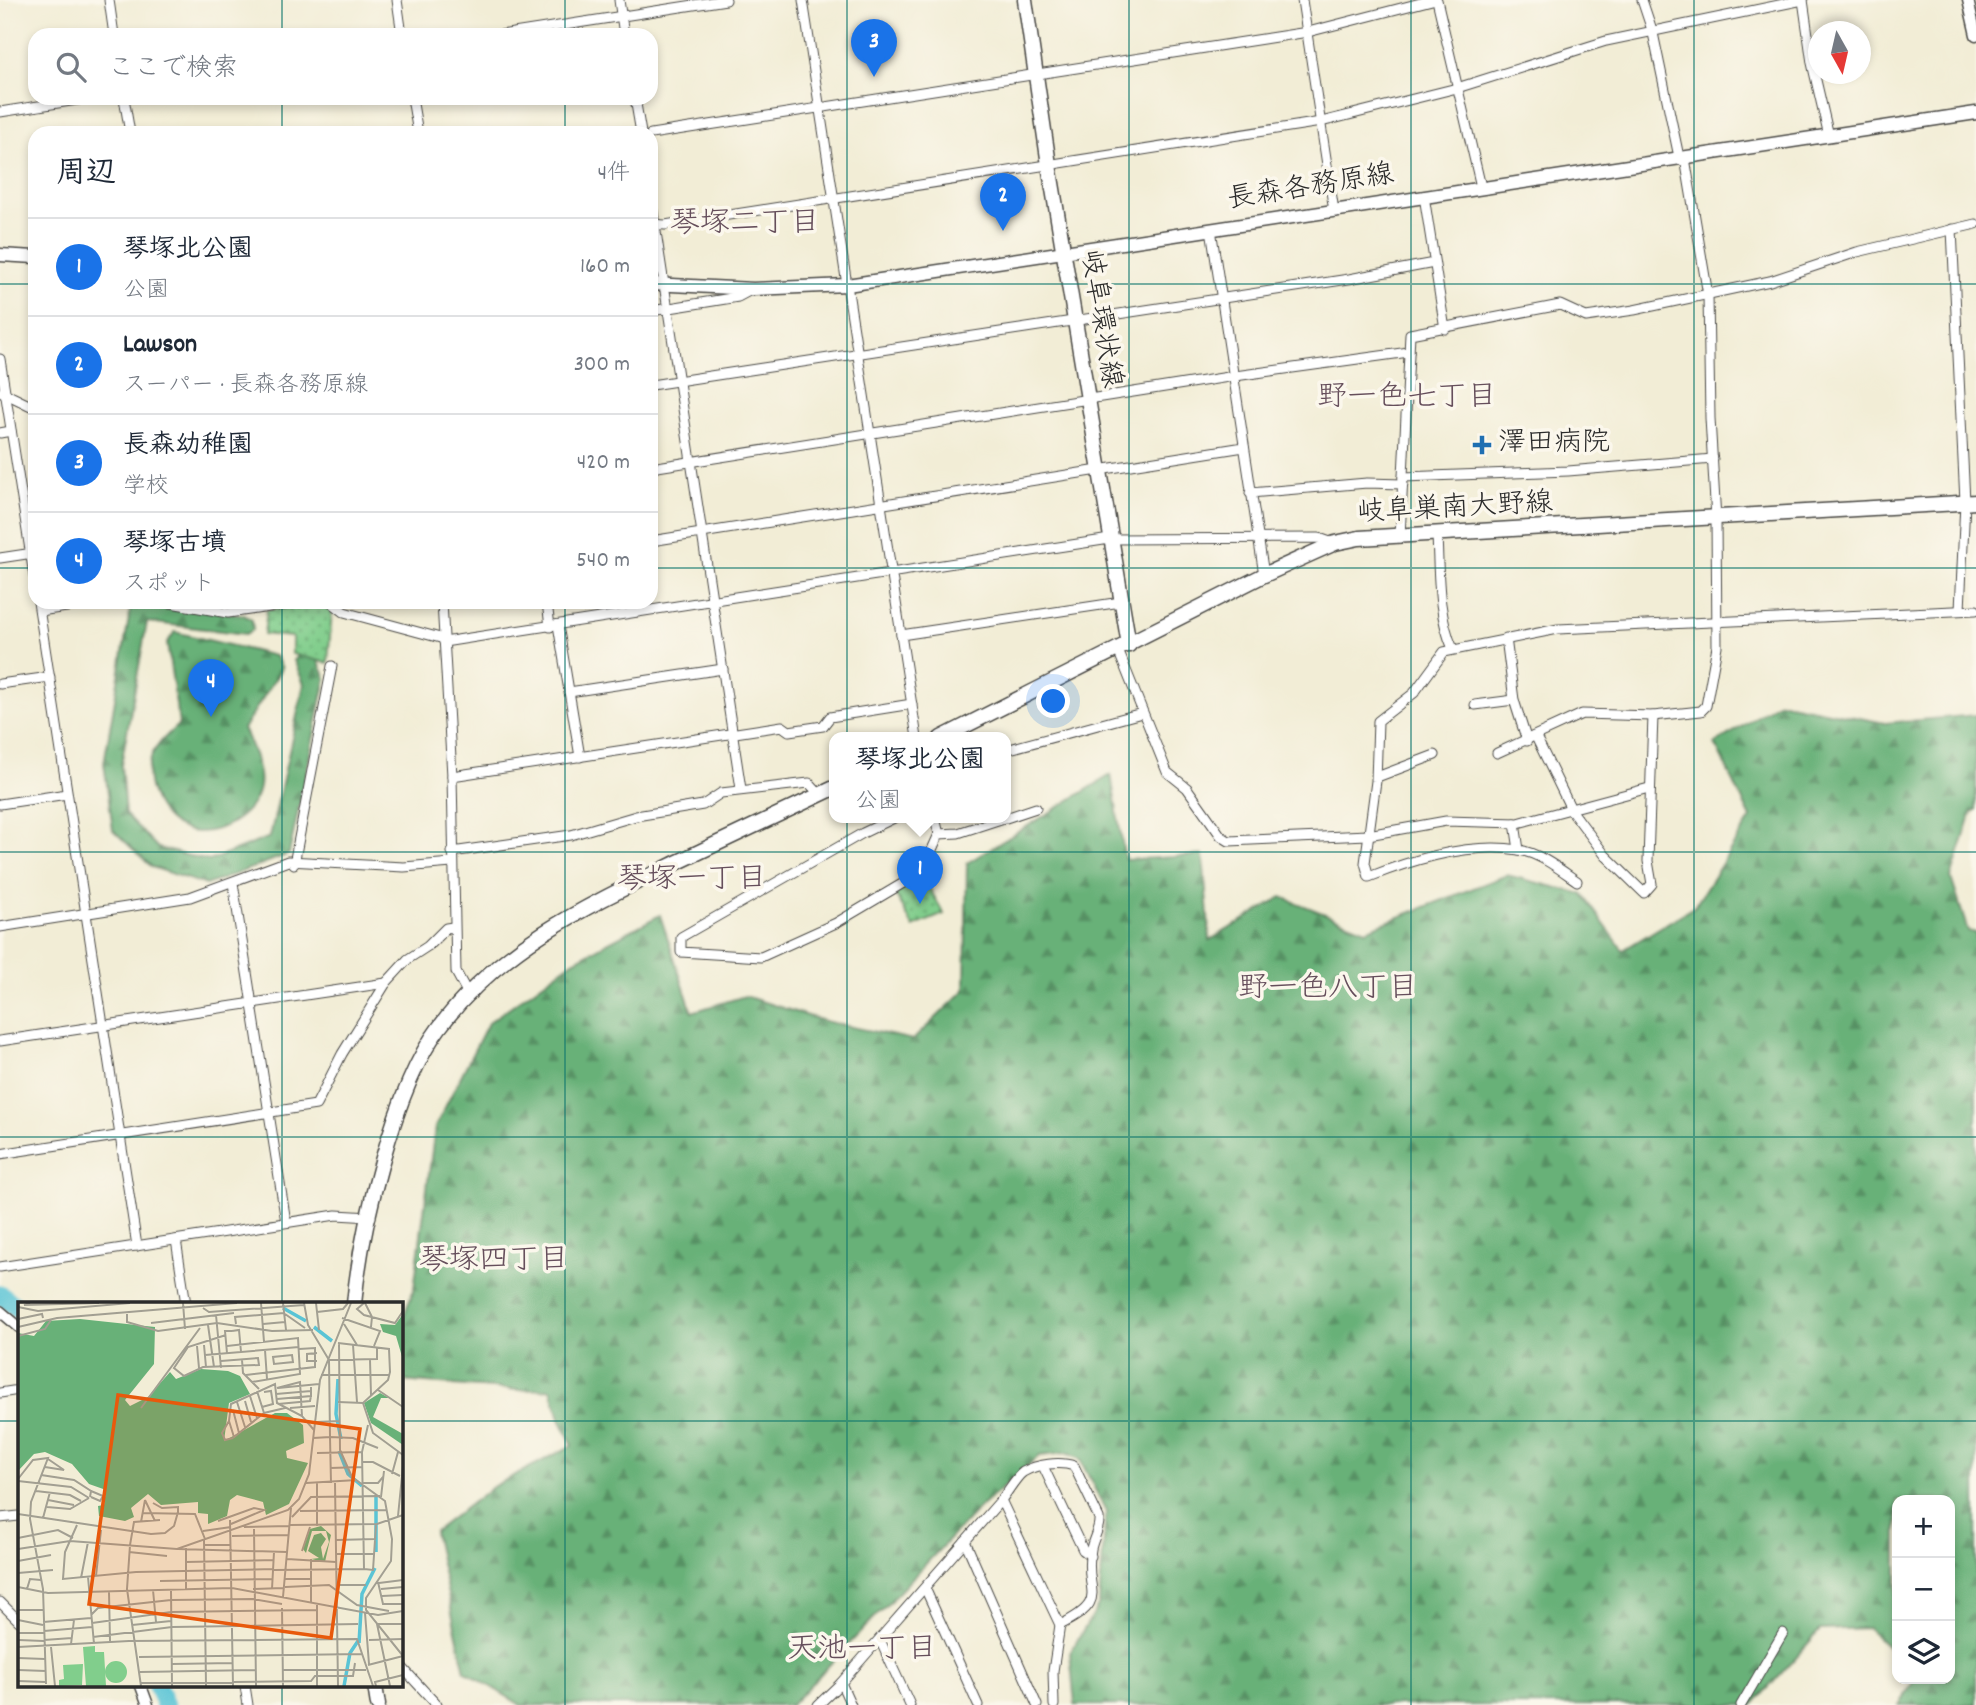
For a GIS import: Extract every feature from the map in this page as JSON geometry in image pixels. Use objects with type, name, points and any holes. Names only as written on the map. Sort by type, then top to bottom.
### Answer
[{"type":"main road","name":"岐阜環状線","points":[[1025,0],[1049,165],[1121,602],[1124,648]]},
{"type":"main road","name":"長森各務原線","points":[[658,284],[753,289],[847,285],[1976,113]]},
{"type":"main road","points":[[0,255],[28,257]]},
{"type":"main road","name":"岐阜巣南大野線","points":[[953,732],[1264,575],[1335,543],[1359,538],[1437,536],[1971,502]]},
{"type":"main road","points":[[354,1302],[384,1157],[413,1075],[438,1029],[468,994],[545,929],[597,901],[829,790]]},
{"type":"street","points":[[109,0],[113,28]]},
{"type":"street","points":[[397,0],[401,28]]},
{"type":"street","points":[[619,0],[623,28]]},
{"type":"street","points":[[545,28],[726,0]]},
{"type":"street","points":[[803,0],[916,732]]},
{"type":"street","points":[[1303,0],[1334,211]]},
{"type":"street","points":[[658,133],[1308,32],[1434,0],[1481,187]]},
{"type":"street","points":[[1497,753],[1532,739],[1582,713],[1653,716],[1701,711],[1706,705],[1717,646],[1716,519],[1708,295],[1686,164],[1679,157],[1653,33],[1642,0]]},
{"type":"street","points":[[658,224],[665,225],[1321,122],[1457,88],[1606,41],[1803,0],[1812,63],[1829,136]]},
{"type":"street","points":[[1968,0],[1976,35]]},
{"type":"street","points":[[0,112],[45,105]]},
{"type":"street","points":[[125,105],[129,126]]},
{"type":"street","points":[[413,105],[417,126]]},
{"type":"street","points":[[636,105],[640,126]]},
{"type":"street","points":[[1424,196],[1445,329]]},
{"type":"street","points":[[1400,537],[1410,334],[1560,305],[1586,317],[1708,295],[1770,281],[1857,252],[1976,224]]},
{"type":"street","points":[[1211,229],[1235,376],[1256,540],[1264,575]]},
{"type":"street","points":[[1952,229],[1971,502],[1960,610]]},
{"type":"street","points":[[658,384],[1349,279],[1434,263]]},
{"type":"street","points":[[658,286],[667,308],[741,789]]},
{"type":"street","points":[[658,310],[738,297],[753,289]]},
{"type":"street","points":[[658,467],[1235,376],[1409,352]]},
{"type":"street","points":[[0,359],[3,392],[28,530]]},
{"type":"street","points":[[3,392],[28,404]]},
{"type":"street","points":[[0,433],[11,431]]},
{"type":"street","points":[[658,540],[1244,447]]},
{"type":"street","points":[[1251,493],[1713,459]]},
{"type":"street","points":[[1437,536],[1440,611],[1443,628],[1453,649]]},
{"type":"street","points":[[340,609],[444,640],[554,626],[1110,539],[1319,538],[1335,543]]},
{"type":"street","points":[[0,558],[28,554]]},
{"type":"street","points":[[901,635],[1121,602]]},
{"type":"street","points":[[39,609],[137,1246]]},
{"type":"street","points":[[202,609],[228,614],[242,609]]},
{"type":"street","points":[[442,609],[452,776],[453,927],[456,972],[468,994]]},
{"type":"street","points":[[549,609],[569,692],[580,757]]},
{"type":"street","points":[[1577,881],[1519,850],[1441,854],[1417,859],[1369,877],[1365,863],[1377,777],[1378,722],[1413,693],[1444,652],[1558,629],[1976,610]]},
{"type":"street","points":[[1506,638],[1514,700],[1532,739],[1572,811],[1605,855],[1644,893],[1651,884],[1648,861],[1653,716]]},
{"type":"street","points":[[1124,648],[1142,713],[1167,772],[1179,779],[1209,822],[1229,841],[1368,835],[1446,821],[1515,823],[1572,811],[1649,788]]},
{"type":"street","points":[[294,864],[332,666]]},
{"type":"street","points":[[569,692],[723,669]]},
{"type":"street","points":[[0,684],[50,677]]},
{"type":"street","points":[[1475,705],[1514,700]]},
{"type":"street","points":[[452,776],[782,726],[789,731],[823,726],[830,717],[912,704]]},
{"type":"street","points":[[1011,749],[1142,713]]},
{"type":"street","points":[[1377,777],[1435,755]]},
{"type":"street","points":[[452,852],[571,835],[636,816],[703,805],[721,793],[741,789],[809,783],[820,795]]},
{"type":"street","points":[[0,804],[67,794]]},
{"type":"street","points":[[1011,816],[1037,808]]},
{"type":"street","points":[[884,823],[681,937],[681,952],[761,957],[836,923],[922,872],[939,834],[936,823]]},
{"type":"street","points":[[939,834],[958,833],[989,823]]},
{"type":"street","points":[[1515,823],[1519,850]]},
{"type":"street","points":[[0,927],[190,897],[288,861],[294,864],[404,867],[453,863]]},
{"type":"street","points":[[233,883],[286,1223]]},
{"type":"street","points":[[0,1154],[316,1105],[342,1054],[386,984],[408,959],[428,946],[446,928],[453,927]]},
{"type":"street","points":[[0,1041],[386,984]]},
{"type":"street","points":[[0,1266],[336,1215],[371,1217]]},
{"type":"street","points":[[176,1240],[186,1302]]},
{"type":"street","points":[[0,1311],[18,1326]]},
{"type":"street","points":[[0,1393],[18,1390]]},
{"type":"street","points":[[818,1705],[880,1640],[1023,1472],[1052,1464],[1074,1466],[1099,1518],[1091,1556],[1094,1593],[1090,1603],[1060,1625]]},
{"type":"street","points":[[1043,1466],[1083,1550],[1091,1556]]},
{"type":"street","points":[[1001,1500],[1060,1625],[1052,1671],[1054,1705]]},
{"type":"street","points":[[0,1518],[18,1516]]},
{"type":"street","points":[[965,1541],[1037,1705]]},
{"type":"street","points":[[925,1588],[978,1705]]},
{"type":"street","points":[[0,1602],[18,1620]]},
{"type":"street","points":[[1741,1705],[1783,1633]]},
{"type":"street","points":[[880,1640],[910,1705]]},
{"type":"street","points":[[402,1667],[437,1705]]},
{"type":"street","points":[[841,1683],[851,1705]]},
{"type":"street","points":[[142,1688],[148,1705]]},
{"type":"green space","points":[[130,609],[198,609],[244,615],[252,620],[253,630],[246,634],[147,622],[121,765],[125,814],[158,848],[209,861],[270,837],[304,684],[294,660],[298,654],[314,652],[326,678],[289,854],[206,885],[152,867],[113,830],[104,763]]},
{"type":"green space","points":[[267,610],[332,610],[328,663],[292,654],[292,637],[264,634]]},
{"type":"green space","points":[[175,632],[275,656],[282,668],[243,729],[258,768],[259,786],[256,798],[241,816],[231,823],[208,831],[185,830],[175,824],[158,807],[149,784],[148,772],[154,751],[179,724],[167,643]]},
{"type":"green space","points":[[1779,702],[1885,723],[1976,715],[1976,810],[1972,812],[1951,878],[1968,931],[1976,933],[1976,1705],[1899,1705],[1912,1684],[1955,1684],[1955,1495],[1892,1495],[1892,1651],[1868,1628],[1820,1630],[1753,1705],[1075,1705],[1070,1653],[1099,1604],[1106,1511],[1080,1459],[1066,1453],[1039,1456],[979,1508],[791,1705],[521,1705],[465,1671],[434,1532],[494,1486],[573,1445],[561,1421],[551,1389],[519,1390],[402,1381],[402,1320],[414,1289],[435,1127],[488,1023],[573,961],[660,915],[692,1012],[745,996],[824,1021],[913,1040],[965,990],[967,863],[1111,775],[1125,860],[1203,855],[1210,940],[1282,897],[1366,930],[1507,875],[1582,894],[1623,950],[1695,906],[1751,818],[1715,744]]},
{"type":"green space","points":[[922,875],[944,914],[913,927],[895,893]]},
{"type":"waterway","points":[[0,1295],[18,1308]]},
{"type":"waterway","points":[[158,1688],[165,1705]]},
{"type":"place","name":"長森幼稚園","points":[[874,77]]},
{"type":"place","name":"Lawson","points":[[1003,231]]},
{"type":"place","name":"澤田病院","points":[[1482,445]]},
{"type":"place","name":"琴塚古墳","points":[[211,717]]},
{"type":"place","name":"琴塚北公園","points":[[920,904]]},
{"type":"district","name":"琴塚二丁目","points":[[745,225]]},
{"type":"district","name":"野一色七丁目","points":[[1407,399]]},
{"type":"district","name":"琴塚一丁目","points":[[692,881]]},
{"type":"district","name":"野一色八丁目","points":[[1328,990]]},
{"type":"district","name":"琴塚四丁目","points":[[494,1262]]},
{"type":"district","name":"天池一丁目","points":[[862,1651]]}]
